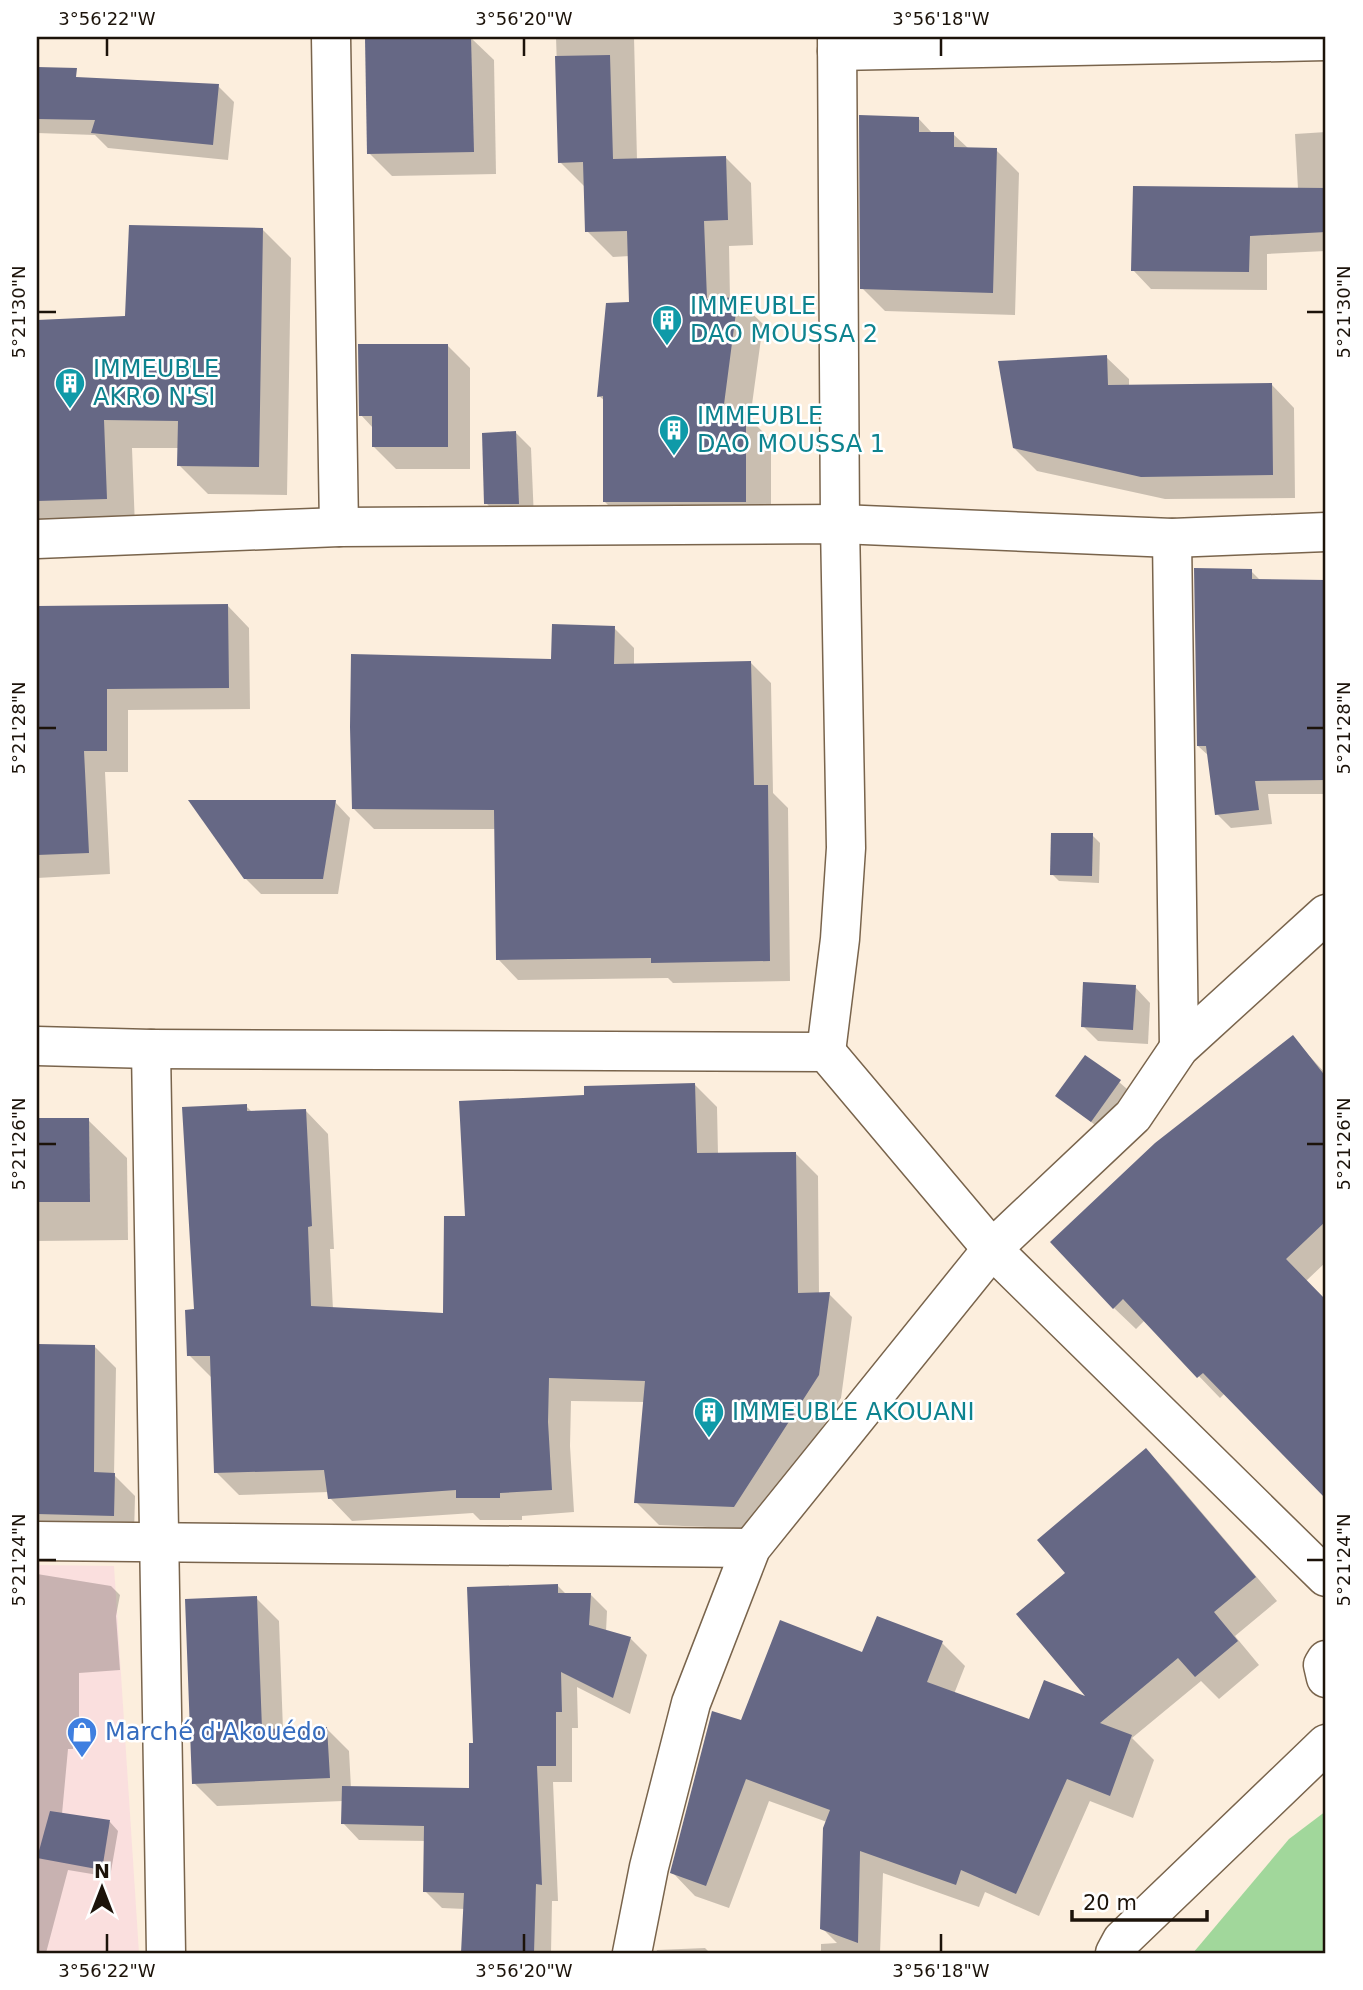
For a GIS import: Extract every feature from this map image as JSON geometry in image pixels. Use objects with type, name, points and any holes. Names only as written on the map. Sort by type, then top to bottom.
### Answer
[{"type":"street","points":[[331,37],[339,527]]},
{"type":"street","points":[[1309,39],[837,44],[840,524],[846,848],[840,939],[826,1052],[992,1249],[1326,1577]]},
{"type":"street","points":[[37,539],[339,527],[840,524],[1172,538],[1326,532]]},
{"type":"street","points":[[1172,538],[1179,1048]]},
{"type":"street","points":[[632,1953],[649,1867],[691,1703],[751,1548],[992,1249],[1133,1116],[1179,1048],[1326,915]]},
{"type":"street","points":[[37,1046],[151,1049],[826,1052]]},
{"type":"street","points":[[151,1049],[166,1953]]},
{"type":"street","points":[[37,1541],[751,1548]]},
{"type":"street","points":[[1326,1660],[1322,1665],[1326,1678]]},
{"type":"street","points":[[1115,1953],[1122,1940],[1326,1744]]},
{"type":"shaded area","name":"Marché d'Akouédo","points":[[37,1565],[114,1566],[139,1953],[37,1953]]},
{"type":"green space","points":[[1326,1811],[1326,1953],[1193,1953],[1289,1839]]},
{"type":"building","points":[[471,37],[474,152],[367,154],[365,38]]},
{"type":"building","points":[[610,55],[613,159],[726,156],[728,220],[704,221],[707,299],[738,297],[723,412],[746,412],[746,502],[603,502],[603,396],[597,397],[606,303],[629,302],[627,231],[585,232],[583,162],[558,163],[555,56]]},
{"type":"building","points":[[37,67],[77,68],[76,77],[219,84],[213,145],[91,133],[95,120],[37,119]]},
{"type":"building","points":[[859,115],[919,117],[919,132],[954,132],[954,147],[997,148],[993,293],[860,289]]},
{"type":"building","points":[[1133,186],[1326,188],[1326,232],[1250,236],[1249,272],[1131,271]]},
{"type":"building","points":[[129,225],[263,228],[259,467],[177,466],[178,421],[104,420],[107,499],[37,501],[37,320],[125,316]]},
{"type":"building","points":[[358,344],[448,344],[448,447],[372,447],[372,416],[359,416]]},
{"type":"building","points":[[1107,355],[1108,385],[1272,383],[1273,475],[1141,477],[1013,448],[998,361]]},
{"type":"building","points":[[516,431],[519,504],[484,504],[482,433]]},
{"type":"building","points":[[1194,568],[1252,569],[1252,579],[1326,580],[1326,780],[1255,781],[1259,810],[1215,815],[1206,746],[1197,746]]},
{"type":"building","points":[[228,604],[229,688],[107,689],[107,751],[84,751],[89,853],[37,855],[37,606]]},
{"type":"building","points":[[552,624],[615,626],[614,664],[751,661],[754,785],[768,785],[770,961],[651,963],[651,958],[496,960],[494,810],[352,809],[351,654],[551,659]]},
{"type":"building","points":[[188,800],[336,800],[323,879],[244,879]]},
{"type":"building","points":[[1051,833],[1093,833],[1092,876],[1050,875]]},
{"type":"building","points":[[1083,982],[1136,985],[1133,1030],[1081,1027]]},
{"type":"building","points":[[1293,1035],[1326,1077],[1326,1221],[1286,1259],[1326,1300],[1326,1499],[1203,1373],[1197,1378],[1123,1299],[1113,1309],[1050,1242],[1155,1143]]},
{"type":"building","points":[[1085,1055],[1121,1080],[1091,1122],[1055,1096]]},
{"type":"building","points":[[695,1083],[697,1153],[796,1152],[798,1293],[830,1292],[819,1375],[734,1507],[634,1503],[645,1381],[549,1378],[548,1422],[552,1490],[500,1493],[500,1498],[456,1498],[456,1490],[328,1499],[324,1470],[214,1473],[210,1356],[187,1356],[185,1310],[194,1309],[182,1107],[247,1104],[247,1111],[306,1109],[312,1226],[308,1227],[311,1306],[443,1313],[444,1216],[465,1216],[459,1101],[584,1095],[584,1086]]},
{"type":"building","points":[[37,1118],[89,1118],[90,1202],[37,1202]]},
{"type":"building","points":[[37,1344],[95,1345],[94,1472],[115,1473],[114,1516],[37,1514]]},
{"type":"building","points":[[1146,1448],[1256,1577],[1214,1612],[1238,1641],[1195,1677],[1178,1658],[1100,1723],[1132,1735],[1110,1796],[1067,1779],[1016,1894],[961,1870],[956,1885],[860,1851],[858,1943],[820,1929],[823,1828],[830,1810],[746,1779],[706,1886],[670,1873],[712,1711],[741,1720],[780,1620],[862,1652],[877,1616],[943,1641],[927,1682],[1029,1719],[1044,1680],[1085,1696],[1016,1614],[1065,1573],[1037,1540]]},
{"type":"building","points":[[558,1584],[558,1593],[591,1593],[589,1625],[631,1637],[613,1698],[561,1672],[562,1712],[556,1712],[556,1766],[537,1766],[542,1885],[536,1884],[534,1953],[461,1953],[464,1893],[423,1892],[424,1826],[341,1824],[342,1786],[469,1788],[469,1743],[473,1743],[467,1587]]},
{"type":"building","points":[[257,1596],[262,1729],[327,1727],[330,1778],[192,1784],[185,1599]]},
{"type":"building","points":[[50,1811],[110,1820],[102,1870],[37,1858]]},
{"type":"place","name":"IMMEUBLE DAO MOUSSA 2","points":[[667,347]]},
{"type":"place","name":"IMMEUBLE AKRO N'SI","points":[[70,410]]},
{"type":"place","name":"IMMEUBLE DAO MOUSSA 1","points":[[674,457]]},
{"type":"place","name":"IMMEUBLE AKOUANI","points":[[709,1439]]},
{"type":"place","name":"Marché d'Akouédo","points":[[82,1759]]}]
